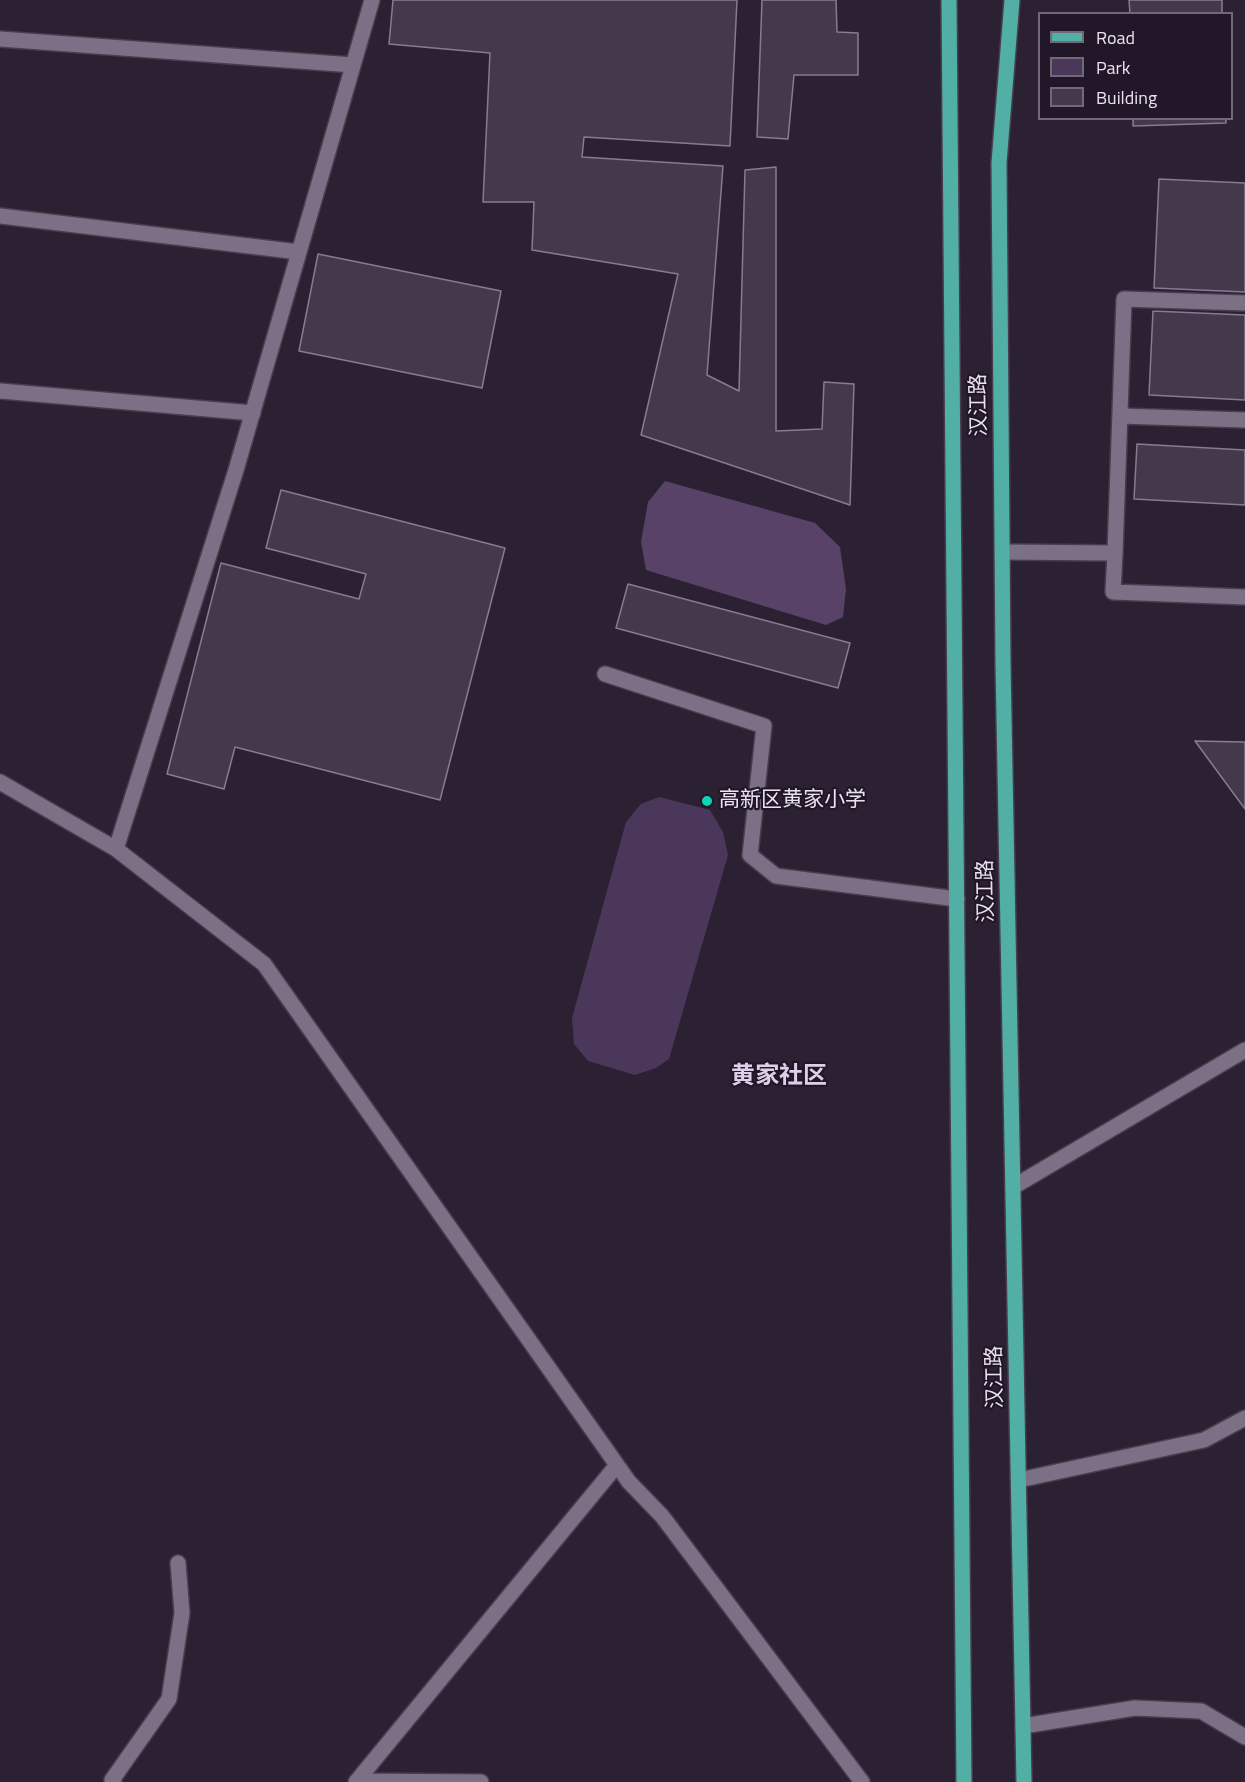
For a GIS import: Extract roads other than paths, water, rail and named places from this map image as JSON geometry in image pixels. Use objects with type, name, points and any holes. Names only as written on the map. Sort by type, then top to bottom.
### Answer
[{"type":"main road","name":"汉江路","points":[[949,0],[964,1782]]},
{"type":"main road","name":"汉江路","points":[[1012,0],[999,163],[1003,552],[1024,1782]]},
{"type":"street","points":[[116,849],[253,413],[372,0]]},
{"type":"street","points":[[0,39],[353,65]]},
{"type":"street","points":[[0,216],[299,252]]},
{"type":"street","points":[[1245,303],[1124,299],[1113,592],[1245,597]]},
{"type":"street","points":[[0,391],[253,413]]},
{"type":"street","points":[[1120,416],[1245,420]]},
{"type":"street","points":[[1003,552],[1114,553]]},
{"type":"street","points":[[604,674],[765,726],[750,855],[776,876],[957,899]]},
{"type":"street","points":[[0,782],[116,849],[264,964],[616,1465],[662,1516],[862,1782]]},
{"type":"street","points":[[1013,1187],[1245,1050]]},
{"type":"street","points":[[1018,1480],[1204,1440],[1245,1418]]},
{"type":"street","points":[[357,1781],[616,1465]]},
{"type":"street","points":[[114,1782],[112,1780],[169,1699],[182,1613],[178,1563]]},
{"type":"street","points":[[1023,1726],[1134,1708],[1201,1711],[1245,1737]]},
{"type":"street","points":[[357,1781],[481,1782]]},
{"type":"place","name":"高新区黄家小学","points":[[707,801]]},
{"type":"district","name":"黄家社区","points":[[779,1077]]}]
